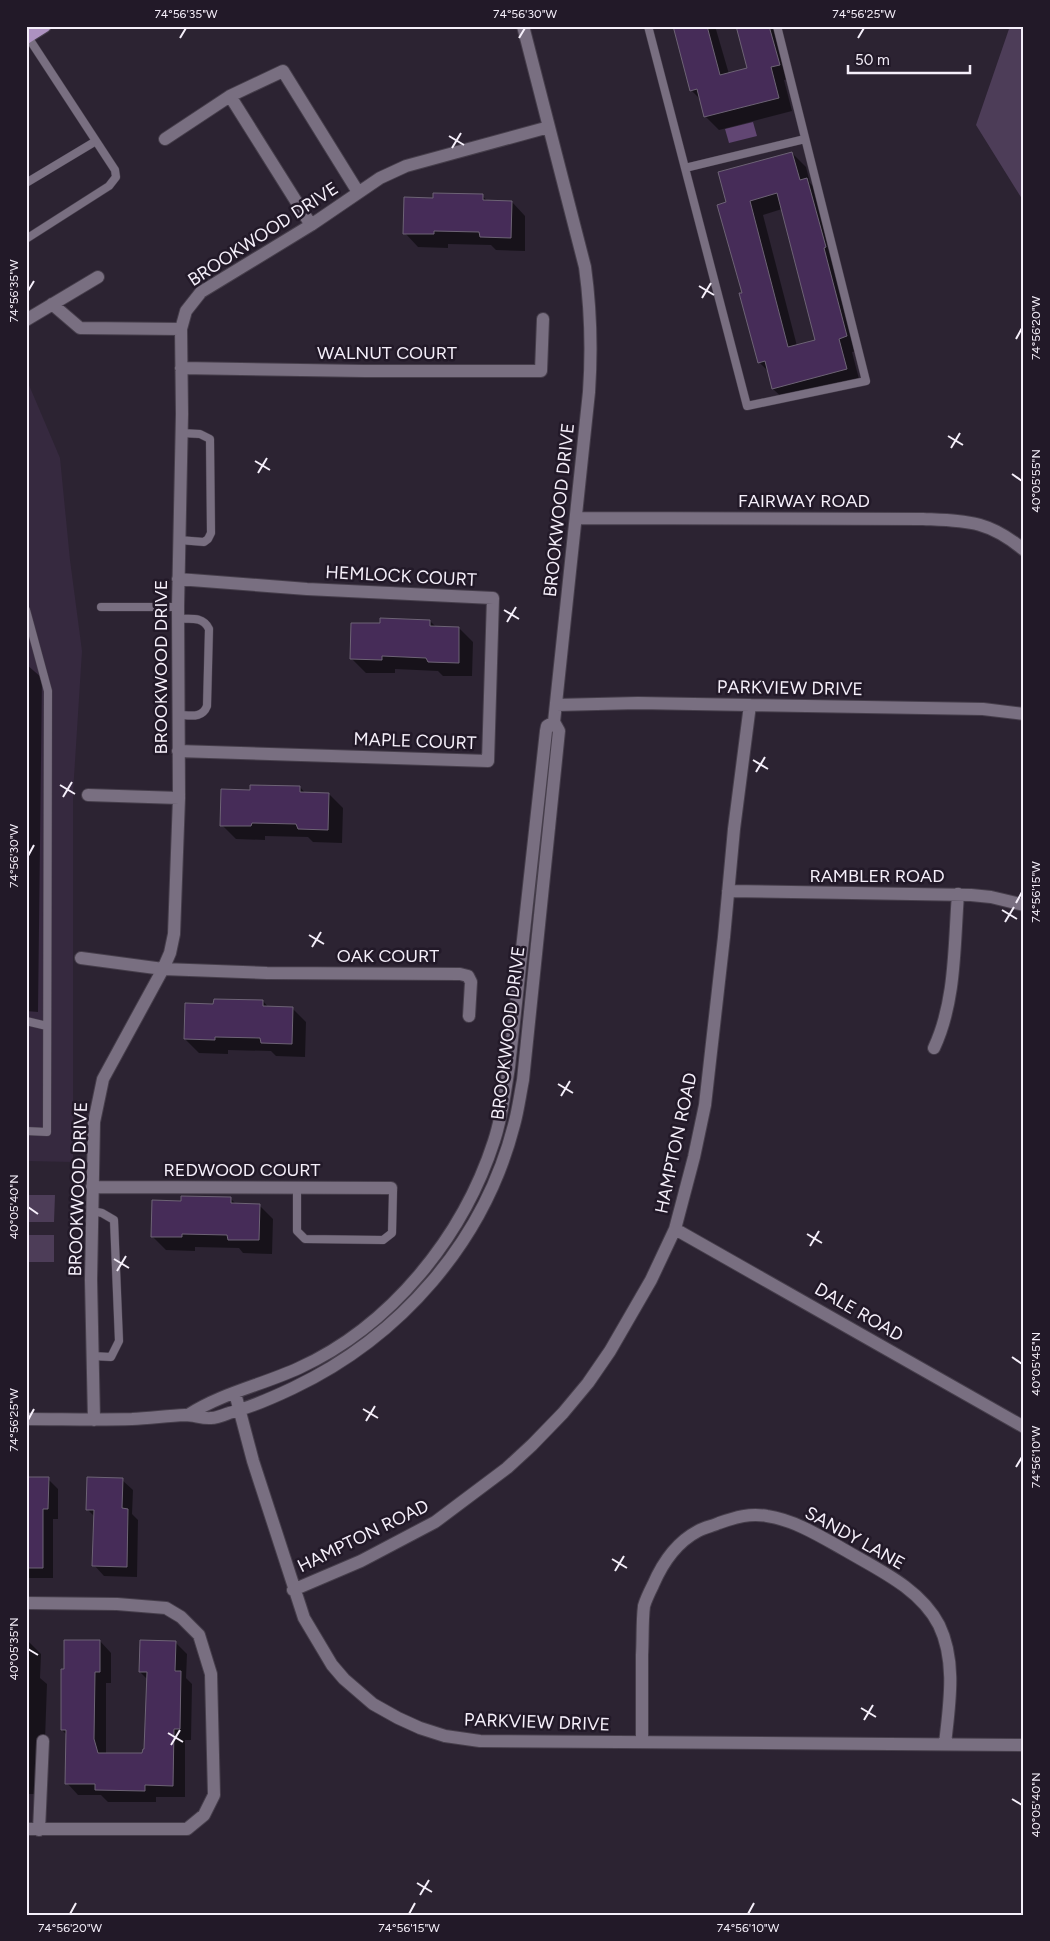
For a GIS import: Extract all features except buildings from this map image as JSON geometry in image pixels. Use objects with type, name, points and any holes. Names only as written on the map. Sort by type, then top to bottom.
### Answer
[{"type":"main road","points":[[27,37],[45,26]]},
{"type":"street","name":"BROOKWOOD DRIVE","points":[[26,1419],[94,1420],[188,1415],[211,1418],[262,1403],[314,1378],[342,1362],[378,1336],[408,1309],[452,1257],[474,1224],[493,1186],[515,1124],[523,1080],[559,731],[554,722],[589,392],[592,344],[585,267],[576,225],[523,26]]},
{"type":"street","points":[[165,139],[230,96],[283,71],[358,192]]},
{"type":"street","points":[[230,96],[311,224]]},
{"type":"street","name":"BROOKWOOD DRIVE","points":[[94,1420],[92,1187],[94,1122],[103,1079],[163,969],[170,953],[174,934],[179,798],[178,578],[181,329],[186,311],[190,303],[201,292],[311,224],[380,178],[406,166],[549,127]]},
{"type":"street","points":[[26,320],[98,277]]},
{"type":"street","points":[[52,304],[80,328],[181,329]]},
{"type":"street","name":"WALNUT COURT","points":[[181,368],[542,371],[543,319]]},
{"type":"street","name":"FAIRWAY ROAD","points":[[576,518],[913,519],[959,521],[979,524],[996,530],[1024,550]]},
{"type":"street","name":"HEMLOCK COURT","points":[[178,578],[307,589],[493,598]]},
{"type":"street","name":"MAPLE COURT","points":[[178,751],[488,761],[493,598]]},
{"type":"street","name":"PARKVIEW DRIVE","points":[[556,705],[638,703],[983,709],[1024,714]]},
{"type":"street","name":"HAMPTON ROAD","points":[[294,1590],[361,1561],[435,1522],[486,1484],[532,1445],[563,1413],[588,1383],[610,1351],[651,1280],[676,1229],[705,1105],[734,829],[750,705]]},
{"type":"street","name":"BROOKWOOD DRIVE","points":[[188,1415],[202,1406],[300,1368],[349,1339],[378,1316],[414,1281],[444,1243],[464,1210],[482,1174],[502,1113],[510,1067],[546,731],[547,726],[554,722]]},
{"type":"street","points":[[88,795],[179,798]]},
{"type":"street","name":"RAMBLER ROAD","points":[[728,891],[958,894],[991,897],[1024,905]]},
{"type":"street","points":[[934,1048],[946,1018],[958,894]]},
{"type":"street","points":[[81,958],[163,969]]},
{"type":"street","name":"OAK COURT","points":[[163,969],[267,973],[460,974],[468,976],[471,982],[469,1016]]},
{"type":"street","name":"REDWOOD COURT","points":[[92,1187],[391,1188]]},
{"type":"street","name":"DALE ROAD","points":[[676,1229],[1024,1427]]},
{"type":"street","name":"PARKVIEW DRIVE","points":[[235,1393],[253,1461],[304,1618],[332,1665],[344,1679],[373,1704],[420,1728],[446,1736],[480,1741],[1024,1745]]},
{"type":"street","name":"SANDY LANE","points":[[642,1742],[644,1604],[657,1575],[665,1561],[679,1545],[698,1531],[737,1517],[754,1515],[769,1516],[790,1522],[817,1534],[906,1587],[922,1600],[940,1626],[947,1651],[950,1695],[945,1744]]},
{"type":"street","points":[[26,1603],[117,1604],[166,1608],[181,1618],[199,1635],[211,1674],[214,1794],[204,1814],[186,1829],[26,1829]]},
{"type":"street","points":[[39,1830],[43,1741]]},
{"type":"lane","points":[[648,26],[747,406],[866,381],[777,26]]},
{"type":"lane","points":[[26,239],[114,182],[116,177],[115,170],[96,140],[27,37]]},
{"type":"lane","points":[[685,168],[805,139]]},
{"type":"lane","points":[[26,183],[96,140]]},
{"type":"lane","points":[[179,540],[204,542],[208,539],[210,533],[210,439],[200,434],[181,433]]},
{"type":"lane","points":[[101,607],[178,613],[201,619],[206,623],[209,629],[207,706],[199,716],[178,715]]},
{"type":"lane","points":[[26,610],[48,691],[47,1132],[26,1131]]},
{"type":"lane","points":[[26,1021],[47,1026]]},
{"type":"lane","points":[[296,1188],[297,1231],[305,1238],[383,1240],[392,1233],[393,1191],[391,1188]]},
{"type":"lane","points":[[92,1211],[102,1213],[114,1220],[119,1341],[111,1357],[92,1356]]},
{"type":"shaded area","points":[[1010,26],[1024,26],[1024,202],[976,125]]},
{"type":"shaded area","points":[[753,122],[757,136],[729,143],[725,129]]},
{"type":"shaded area","points":[[26,378],[60,458],[70,560],[82,651],[73,793],[73,1162],[26,1161]]},
{"type":"shaded area","points":[[26,1195],[55,1195],[54,1222],[26,1222]]},
{"type":"shaded area","points":[[26,1235],[54,1235],[54,1262],[26,1262]]}]
